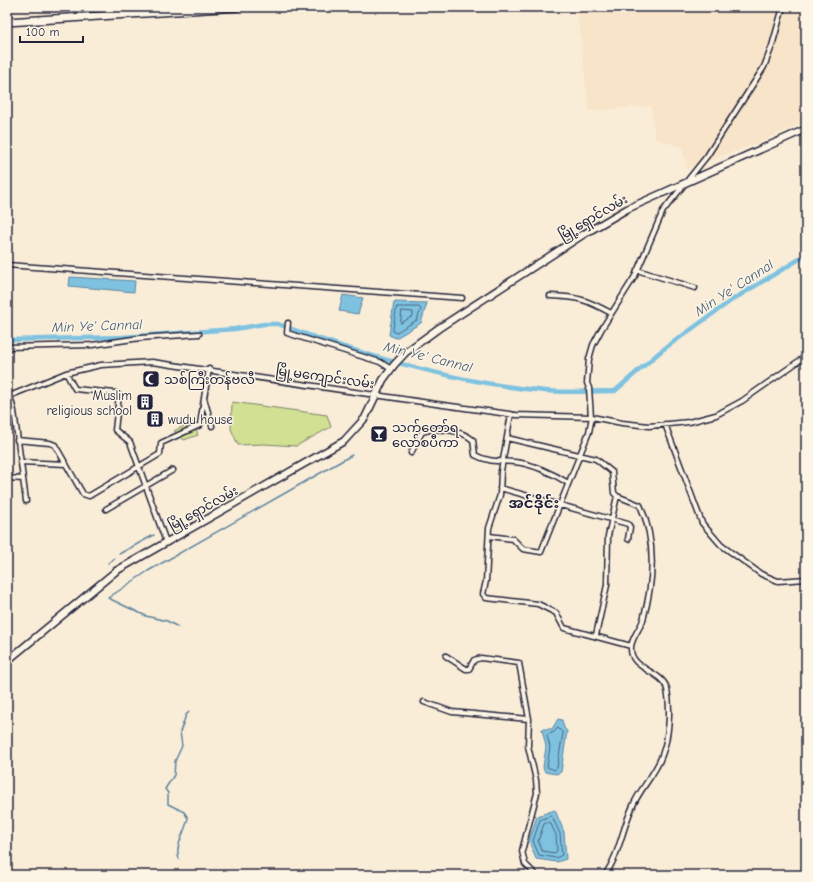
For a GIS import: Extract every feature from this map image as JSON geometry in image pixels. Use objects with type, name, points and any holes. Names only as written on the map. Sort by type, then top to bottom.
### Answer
[{"type":"highway","points":[[7,22],[237,7]]},
{"type":"main road","name":"မြို့ရှောင်လမ်း","points":[[7,661],[116,571],[344,441],[365,418],[375,394],[392,367],[406,352],[439,328],[584,234],[627,209],[806,129]]},
{"type":"street","points":[[489,536],[513,539],[523,549],[541,552],[590,432],[592,417],[587,382],[591,352],[601,330],[637,270],[663,211],[707,156],[764,67],[772,46],[783,7]]},
{"type":"street","points":[[7,265],[462,298]]},
{"type":"street","points":[[637,270],[695,288]]},
{"type":"street","points":[[550,296],[576,297],[591,302],[611,313]]},
{"type":"street","points":[[288,323],[287,333],[392,367]]},
{"type":"street","points":[[7,347],[92,345],[140,338],[199,334]]},
{"type":"street","name":"မြို့မကျောင်းလမ်း","points":[[8,397],[66,373],[101,365],[152,362],[209,369],[249,377],[511,414],[592,417],[622,423],[649,426],[689,422],[716,415],[742,401],[806,356]]},
{"type":"street","points":[[17,440],[50,443],[55,445],[83,494],[89,496],[160,454],[161,443],[200,425],[209,369]]},
{"type":"street","points":[[66,373],[75,389],[115,393],[119,395],[115,430],[130,442],[140,466],[166,542]]},
{"type":"street","points":[[8,397],[14,411],[26,501]]},
{"type":"street","points":[[204,398],[212,426]]},
{"type":"street","points":[[511,414],[500,488],[489,528],[483,594],[486,598],[538,604],[556,614],[564,628],[596,635],[631,646]]},
{"type":"street","points":[[665,424],[702,523],[721,545],[761,574],[778,581],[806,579]]},
{"type":"street","points":[[411,452],[422,432],[438,429],[470,437],[473,440],[475,456],[488,460],[515,462],[555,475],[568,483]]},
{"type":"street","points":[[507,438],[596,459],[612,472],[614,493],[617,496],[640,504],[644,514],[650,541],[653,566],[648,602],[642,623],[631,646],[631,656],[635,661],[659,679],[666,688],[669,713],[667,732],[662,756],[632,806],[617,854],[605,875]]},
{"type":"street","points":[[20,462],[66,464]]},
{"type":"street","points":[[106,509],[147,487],[173,470]]},
{"type":"street","points":[[7,478],[23,479]]},
{"type":"street","points":[[500,488],[628,524],[630,528],[628,539]]},
{"type":"street","points":[[596,635],[608,585],[608,536],[610,520],[617,496]]},
{"type":"street","points":[[446,656],[466,669],[469,669],[474,660],[481,658],[519,663],[529,719],[528,746],[538,794],[522,851],[525,864],[536,875]]},
{"type":"street","points":[[424,702],[452,712],[529,719]]},
{"type":"street","points":[[7,870],[11,875]]},
{"type":"shaded area","points":[[577,7],[806,7],[806,121],[762,141],[687,169],[682,147],[655,139],[651,106],[589,111]]},
{"type":"green space","points":[[232,402],[327,415],[331,427],[296,446],[264,444],[238,445],[231,429]]},
{"type":"green space","points":[[193,421],[198,435],[184,440],[174,431]]},
{"type":"water","points":[[70,277],[135,281],[134,292],[69,286]]},
{"type":"water","points":[[343,295],[363,298],[358,314],[339,311]]},
{"type":"water","points":[[394,302],[427,303],[421,323],[396,338],[389,335]]},
{"type":"water","points":[[558,719],[562,720],[564,728],[567,731],[561,772],[556,774],[545,772],[543,767],[546,747],[542,729],[552,729]]},
{"type":"water","points":[[555,810],[564,832],[566,859],[557,862],[536,859],[529,841],[537,816]]},
{"type":"waterway","name":"Min Ye' Cannal","points":[[7,340],[122,337],[235,329],[264,324],[278,324],[376,357],[477,382],[545,391],[615,391],[661,351],[732,300],[806,255]]},
{"type":"waterway","points":[[178,627],[167,621],[146,616],[108,598],[148,571],[352,455]]},
{"type":"waterway","points":[[119,554],[154,535]]},
{"type":"waterway","points":[[108,563],[115,558]]},
{"type":"waterway","points":[[179,859],[179,844],[188,818],[184,812],[168,804],[168,793],[165,789],[174,775],[175,761],[182,746],[180,732],[186,715],[189,712]]},
{"type":"place","name":"သစ်ကြီးတန်ဗလီ","points":[[151,379]]},
{"type":"place","name":"Muslim religious school","points":[[145,402]]},
{"type":"place","name":"wudu house","points":[[155,419]]},
{"type":"place","name":"သက်တော်ရ လော်စပီကာ","points":[[379,434]]},
{"type":"district","name":"အင်ဒိုင်း","points":[[534,503]]}]
